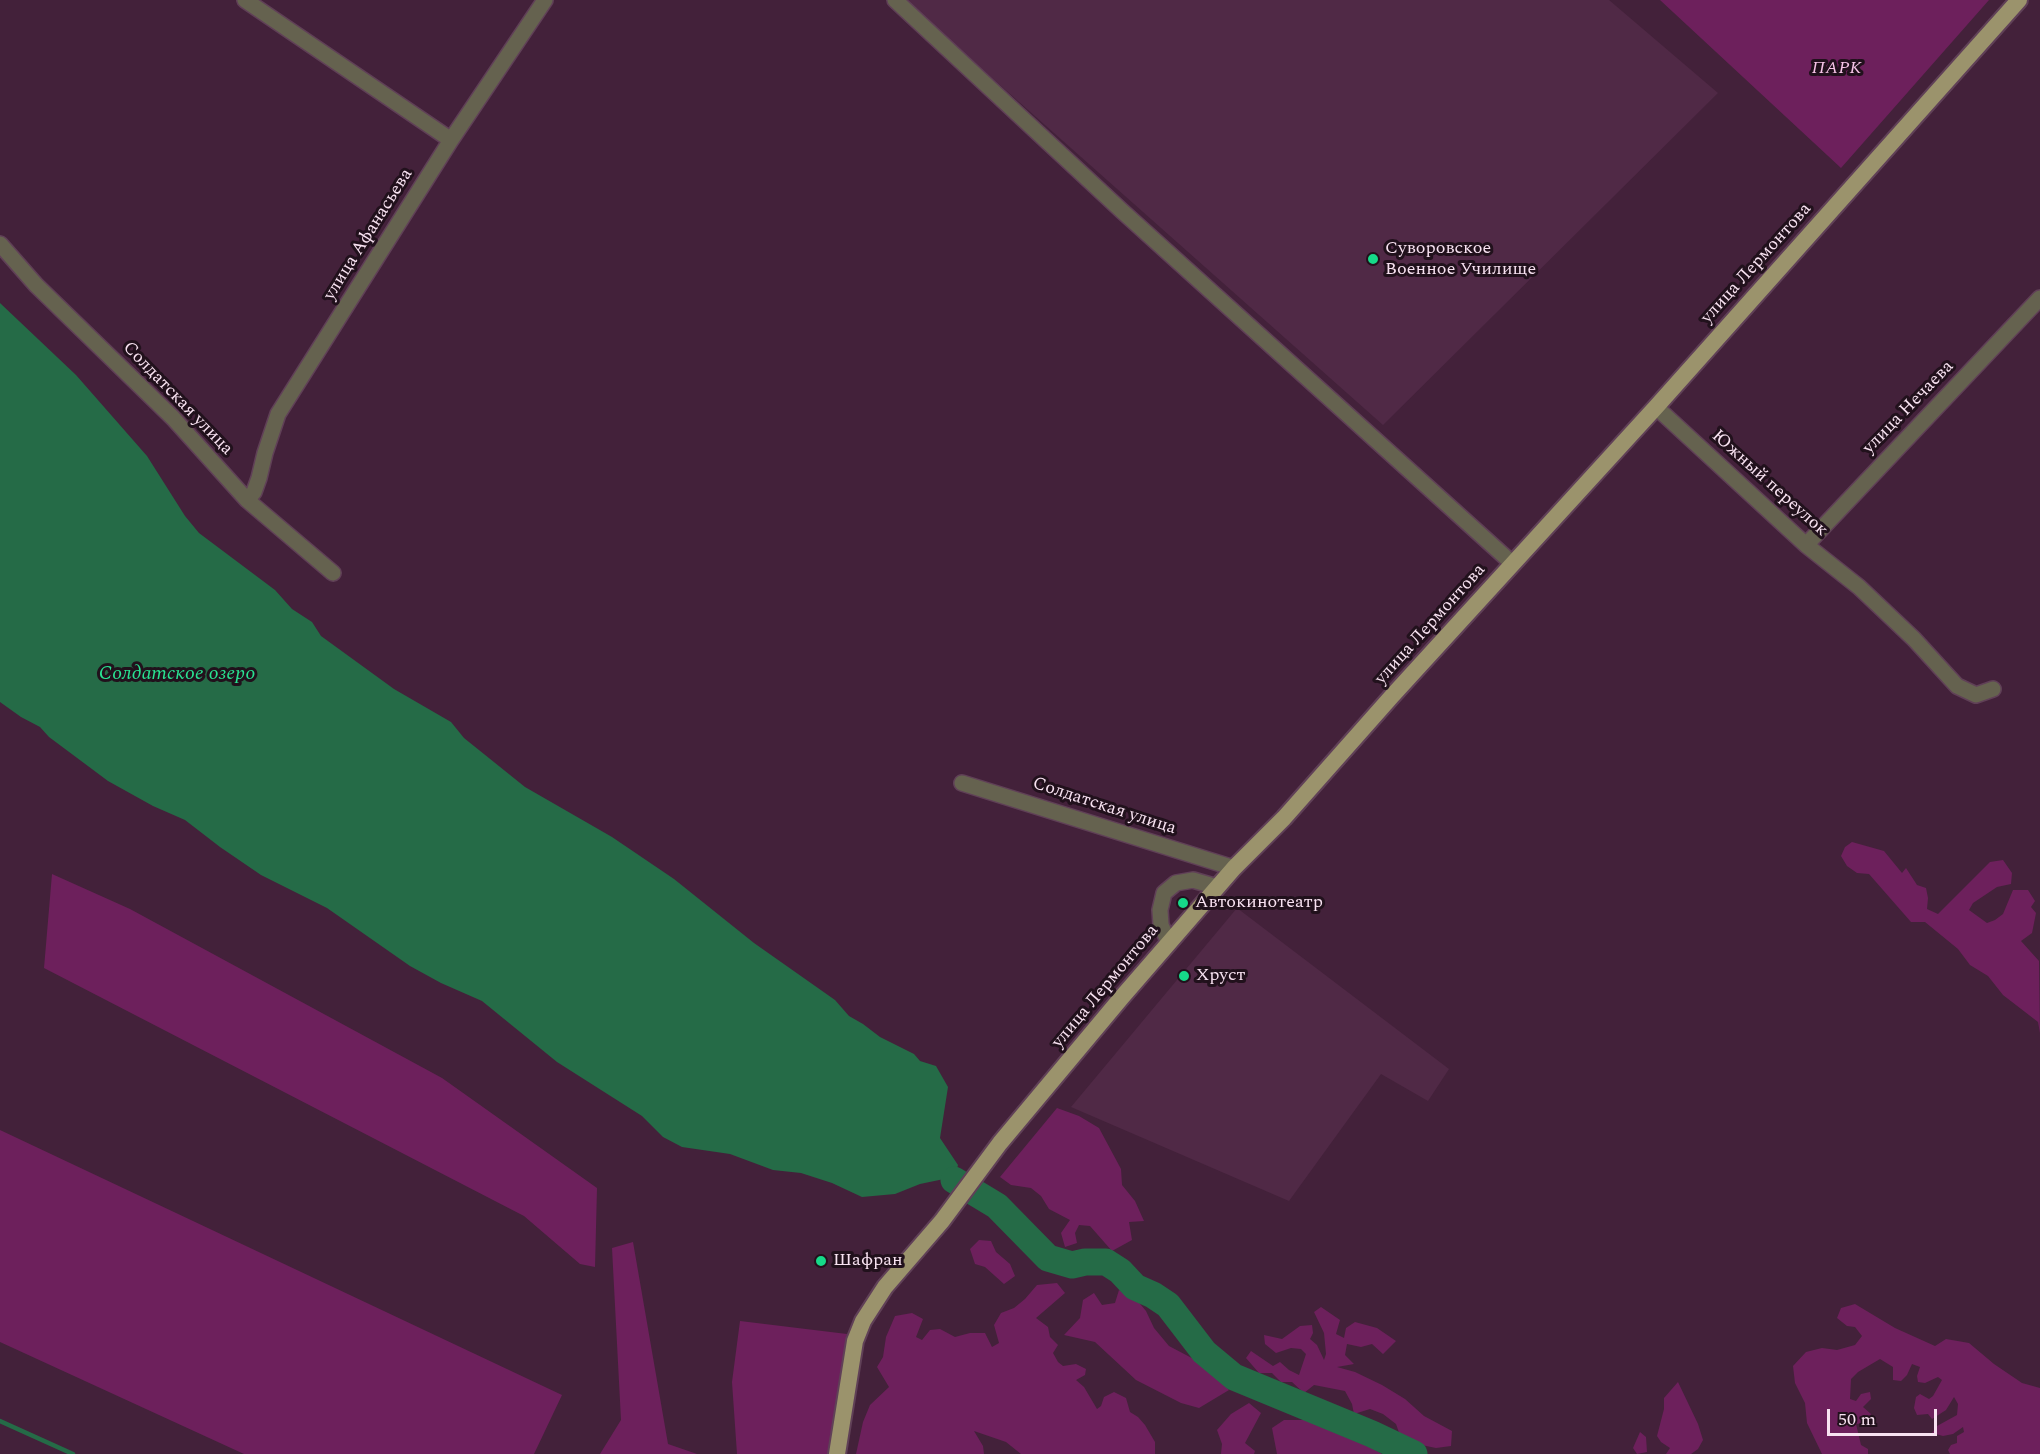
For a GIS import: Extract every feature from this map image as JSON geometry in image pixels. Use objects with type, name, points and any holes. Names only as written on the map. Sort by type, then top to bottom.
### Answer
[{"type":"main road","name":"улица Лермонтова","points":[[837,1454],[855,1341],[863,1321],[885,1287],[957,1201],[1000,1143],[1234,868],[1284,818],[1656,407],[2019,0]]},
{"type":"street","points":[[245,0],[451,140]]},
{"type":"street","name":"улица Афанасьева","points":[[247,500],[254,492],[278,414],[451,140],[545,0]]},
{"type":"street","points":[[895,0],[1122,211],[1513,564]]},
{"type":"street","name":"Солдатская улица","points":[[0,244],[36,285],[173,418],[247,500],[333,573]]},
{"type":"street","name":"улица Нечаева","points":[[1806,545],[2040,298]]},
{"type":"street","name":"Южный переулок","points":[[1656,407],[1806,545],[1859,587],[1914,639],[1957,686],[1976,695],[1993,689]]},
{"type":"street","name":"Солдатская улица","points":[[962,783],[1234,868]]},
{"type":"street","points":[[1169,943],[1161,924],[1160,910],[1164,893],[1176,883],[1193,880],[1217,888]]},
{"type":"shaded area","name":"Суворовское Военное Училище","points":[[900,0],[1609,0],[1718,93],[1383,425],[965,54]]},
{"type":"shaded area","points":[[1237,908],[1449,1069],[1428,1101],[1381,1074],[1289,1201],[1071,1107]]},
{"type":"green space","name":"ПАРК","points":[[1660,0],[1989,0],[1841,168]]},
{"type":"green space","points":[[1852,842],[1884,851],[1902,873],[1906,868],[1917,885],[1926,888],[1927,909],[1938,914],[1990,862],[2003,860],[2012,873],[2011,884],[1997,887],[1973,903],[1969,910],[1987,923],[2003,914],[2013,890],[2028,890],[2035,901],[2031,907],[2036,913],[2032,933],[2021,941],[2039,961],[2040,1033],[2038,1022],[2003,995],[1988,976],[1970,965],[1958,949],[1925,922],[1911,922],[1869,874],[1857,873],[1847,866],[1841,856],[1845,847]]},
{"type":"green space","points":[[52,874],[130,909],[442,1078],[597,1188],[595,1267],[580,1264],[524,1216],[44,968]]},
{"type":"green space","points":[[1057,1108],[1079,1116],[1099,1128],[1121,1169],[1122,1185],[1135,1201],[1144,1221],[1129,1222],[1132,1240],[1112,1251],[1090,1226],[1079,1225],[1075,1233],[1077,1243],[1065,1247],[1061,1233],[1070,1220],[1049,1209],[1041,1196],[1031,1188],[1011,1185],[1000,1177]]},
{"type":"green space","points":[[0,1130],[562,1395],[534,1454],[244,1454],[0,1342]]},
{"type":"green space","points":[[979,1240],[991,1241],[996,1252],[1010,1264],[1015,1276],[1004,1284],[985,1267],[975,1264],[970,1249]]},
{"type":"green space","points":[[633,1242],[668,1444],[697,1454],[600,1454],[621,1420],[612,1248]]},
{"type":"green space","points":[[1057,1283],[1065,1293],[1036,1318],[1048,1327],[1050,1337],[1058,1345],[1053,1353],[1058,1362],[1063,1366],[1076,1364],[1086,1369],[1085,1375],[1076,1380],[1084,1387],[1097,1409],[1101,1406],[1104,1397],[1114,1392],[1126,1398],[1130,1412],[1145,1425],[1155,1442],[1155,1454],[1021,1454],[1006,1442],[974,1431],[983,1446],[984,1454],[856,1454],[863,1422],[870,1405],[889,1387],[877,1367],[883,1357],[886,1337],[895,1316],[912,1313],[923,1319],[916,1337],[922,1340],[930,1330],[940,1329],[955,1337],[970,1333],[985,1333],[992,1347],[999,1343],[994,1325],[1001,1313],[1014,1308],[1037,1285]]},
{"type":"green space","points":[[1119,1290],[1136,1299],[1146,1311],[1154,1328],[1169,1346],[1205,1365],[1229,1390],[1199,1408],[1181,1403],[1136,1380],[1095,1342],[1064,1335],[1080,1318],[1083,1300],[1094,1293],[1102,1305],[1115,1303]]},
{"type":"green space","points":[[1855,1304],[1895,1328],[1935,1346],[1946,1339],[1969,1343],[2022,1383],[2040,1388],[2040,1454],[1950,1454],[1948,1450],[1951,1445],[1957,1443],[1957,1436],[1964,1432],[1963,1427],[1953,1434],[1943,1436],[1932,1433],[1937,1426],[1957,1415],[1958,1404],[1954,1397],[1946,1410],[1932,1419],[1928,1414],[1917,1415],[1914,1408],[1916,1397],[1920,1394],[1929,1399],[1942,1380],[1938,1377],[1925,1383],[1918,1382],[1920,1367],[1912,1364],[1901,1381],[1893,1380],[1893,1367],[1880,1359],[1851,1379],[1850,1399],[1856,1401],[1861,1394],[1870,1392],[1871,1399],[1863,1407],[1871,1414],[1866,1423],[1856,1424],[1861,1445],[1868,1449],[1868,1454],[1822,1454],[1807,1423],[1805,1403],[1795,1383],[1793,1366],[1806,1352],[1822,1348],[1837,1350],[1855,1345],[1862,1336],[1855,1327],[1847,1326],[1837,1318],[1841,1308]]},
{"type":"green space","points":[[1321,1307],[1340,1320],[1336,1334],[1344,1338],[1346,1328],[1355,1322],[1377,1328],[1396,1341],[1383,1354],[1372,1344],[1361,1347],[1347,1344],[1345,1355],[1354,1364],[1337,1367],[1355,1372],[1382,1385],[1405,1399],[1424,1416],[1452,1431],[1451,1446],[1436,1448],[1402,1441],[1396,1424],[1383,1414],[1370,1409],[1354,1414],[1345,1391],[1314,1385],[1304,1393],[1292,1382],[1281,1382],[1272,1373],[1259,1373],[1246,1358],[1251,1351],[1273,1366],[1280,1362],[1299,1375],[1306,1354],[1301,1349],[1291,1348],[1276,1353],[1265,1344],[1264,1335],[1282,1339],[1300,1326],[1312,1325],[1313,1333],[1310,1339],[1317,1345],[1324,1360],[1326,1354],[1324,1333],[1314,1312]]},
{"type":"green space","points":[[740,1321],[847,1334],[828,1454],[737,1454],[732,1382]]},
{"type":"green space","points":[[1678,1382],[1703,1440],[1698,1449],[1691,1454],[1666,1454],[1670,1448],[1657,1436],[1664,1409],[1664,1398]]},
{"type":"green space","points":[[1249,1403],[1261,1413],[1245,1443],[1255,1451],[1254,1454],[1221,1454],[1222,1444],[1217,1430],[1231,1414]]},
{"type":"green space","points":[[1284,1420],[1306,1420],[1354,1436],[1382,1454],[1277,1454],[1272,1428]]},
{"type":"green space","points":[[1640,1432],[1646,1437],[1647,1452],[1637,1454],[1633,1448]]},
{"type":"water","name":"Солдатское озеро","points":[[0,303],[76,375],[147,456],[185,516],[199,533],[275,590],[292,609],[312,622],[321,636],[394,689],[451,722],[464,738],[525,787],[612,837],[674,879],[754,943],[835,1000],[849,1016],[880,1037],[914,1054],[920,1061],[936,1066],[948,1087],[940,1138],[958,1165],[954,1180],[944,1179],[920,1184],[895,1194],[862,1197],[832,1183],[801,1173],[773,1170],[730,1154],[682,1147],[663,1137],[642,1116],[557,1062],[482,1001],[410,966],[327,908],[261,875],[185,820],[153,806],[108,781],[49,737],[40,727],[0,702]]},
{"type":"waterway","points":[[954,1180],[997,1206],[1048,1258],[1072,1265],[1085,1262],[1106,1262],[1120,1271],[1135,1287],[1168,1305],[1204,1352],[1234,1377],[1372,1434],[1414,1454]]},
{"type":"waterway","points":[[0,1421],[73,1454]]},
{"type":"place","name":"Суворовское Военное Училище","points":[[1373,259]]},
{"type":"place","name":"Автокинотеатр","points":[[1183,903]]},
{"type":"place","name":"Хруст","points":[[1184,976]]},
{"type":"place","name":"Шафран","points":[[821,1261]]}]
